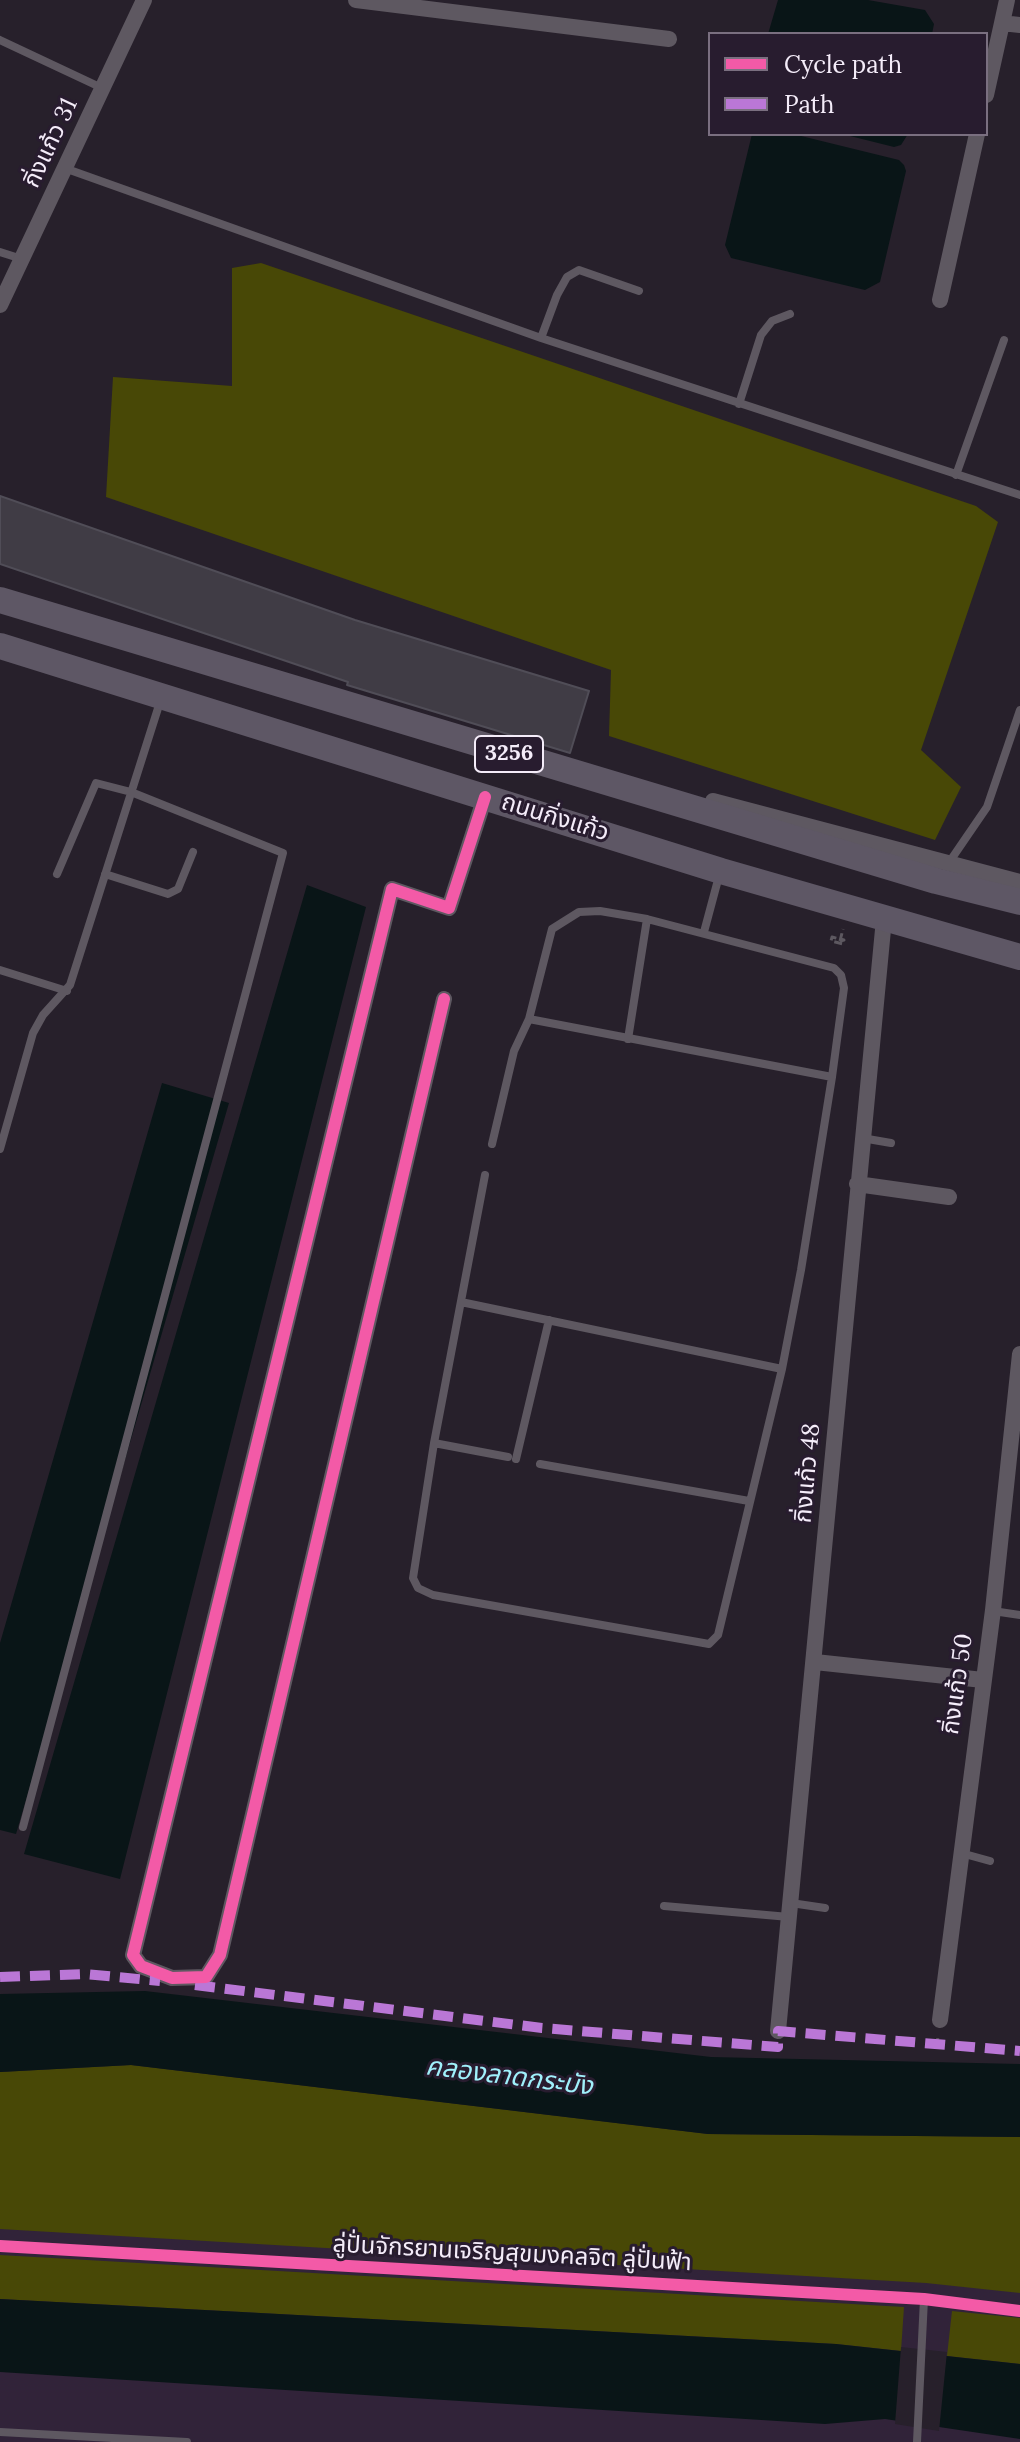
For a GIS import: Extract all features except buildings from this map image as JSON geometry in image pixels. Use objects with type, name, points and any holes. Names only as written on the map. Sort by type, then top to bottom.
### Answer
[{"type":"main road","name":"ถนนกิ่งแก้ว","points":[[0,600],[306,693],[942,872],[1020,902]]},
{"type":"main road","name":"ถนนกิ่งแก้ว","points":[[0,646],[721,871],[1020,957]]},
{"type":"street","points":[[356,0],[669,39]]},
{"type":"street","points":[[988,86],[1007,0]]},
{"type":"street","name":"กิ่งแก้ว 31","points":[[0,305],[67,169],[138,2]]},
{"type":"street","points":[[1002,23],[1020,25]]},
{"type":"street","points":[[940,300],[977,136]]},
{"type":"street","points":[[444,999],[220,1955],[206,1977],[172,1978],[141,1966],[133,1955],[392,889],[449,908],[485,797]]},
{"type":"street","points":[[942,872],[1020,882]]},
{"type":"street","name":"กิ่งแก้ว 48","points":[[778,2031],[884,919]]},
{"type":"street","points":[[857,1184],[949,1197]]},
{"type":"street","name":"กิ่งแก้ว 50","points":[[940,2020],[993,1610],[1020,1354]]},
{"type":"street","points":[[815,1662],[983,1680]]},
{"type":"lane","points":[[0,40],[103,88]]},
{"type":"lane","points":[[67,169],[541,338],[1020,495]]},
{"type":"lane","points":[[0,252],[22,260]]},
{"type":"lane","points":[[541,338],[567,277],[579,270],[639,291]]},
{"type":"lane","points":[[739,404],[761,335],[772,321],[790,314]]},
{"type":"lane","points":[[956,475],[1004,340]]},
{"type":"lane","points":[[0,1149],[33,1033],[49,1007],[67,991],[161,697]]},
{"type":"lane","points":[[942,872],[987,807],[1020,710]]},
{"type":"lane","points":[[23,1827],[283,853],[131,792],[99,783],[91,787],[57,874]]},
{"type":"lane","points":[[105,874],[168,894],[178,889],[193,852]]},
{"type":"lane","points":[[704,932],[721,871]]},
{"type":"lane","points":[[485,1175],[412,1568],[418,1588],[433,1595],[703,1645],[718,1635],[782,1369],[832,1077],[844,988],[841,975],[834,968],[647,919],[600,911],[571,914],[547,938],[529,1019],[514,1051],[492,1144]]},
{"type":"lane","points":[[628,1039],[647,919]]},
{"type":"lane","points":[[0,970],[67,991]]},
{"type":"lane","points":[[529,1019],[832,1077]]},
{"type":"lane","points":[[861,1138],[891,1143]]},
{"type":"lane","points":[[461,1302],[782,1369]]},
{"type":"lane","points":[[434,1443],[512,1458],[549,1320]]},
{"type":"lane","points":[[540,1464],[749,1501]]},
{"type":"lane","points":[[993,1610],[1020,1615]]},
{"type":"lane","points":[[960,1853],[990,1861]]},
{"type":"lane","points":[[664,1906],[790,1910],[825,1908]]},
{"type":"lane","points":[[917,2439],[924,2299]]},
{"type":"lane","points":[[0,2432],[187,2442]]},
{"type":"shaded area","points":[[261,263],[976,506],[998,522],[921,750],[961,787],[935,840],[609,736],[611,670],[106,497],[113,377],[232,386],[232,268]]},
{"type":"shaded area","points":[[131,2065],[708,2134],[1020,2137],[1020,2293],[926,2283],[0,2229],[0,2072]]},
{"type":"shaded area","points":[[0,2150],[1020,2217],[1020,2442],[0,2442]]},
{"type":"shaded area","points":[[0,2255],[904,2307],[901,2351],[836,2344],[0,2299]]},
{"type":"shaded area","points":[[952,2311],[1020,2318],[1020,2364],[947,2356]]},
{"type":"water","points":[[778,0],[868,0],[925,10],[934,24],[932,32],[769,32]]},
{"type":"water","points":[[752,136],[801,136],[899,160],[904,165],[906,171],[880,282],[865,290],[731,258],[725,245]]},
{"type":"water","points":[[850,136],[907,136],[901,145],[894,147]]},
{"type":"water","points":[[307,885],[366,907],[120,1879],[24,1854]]},
{"type":"water","points":[[162,1083],[229,1103],[16,1834],[0,1830],[0,1643]]},
{"type":"water","name":"คลองลาดกระบัง","points":[[145,1991],[711,2057],[1020,2064],[1020,2137],[708,2134],[131,2065],[0,2072],[0,1994]]},
{"type":"water","points":[[0,2299],[836,2344],[1020,2364],[1020,2439],[885,2419],[825,2424],[0,2372]]},
{"type":"pier","points":[[901,2347],[947,2352],[939,2431],[895,2424]]},
{"type":"marked path","points":[[0,1977],[85,1974],[160,1981]]},
{"type":"marked path","points":[[195,1985],[542,2028],[778,2047],[778,2031],[1020,2051]]},
{"type":"cycle path","points":[[444,999],[220,1955],[206,1977],[172,1978],[141,1966],[133,1955],[392,889],[449,908],[485,797]]},
{"type":"cycle path","name":"ลู่ปั่นจักรยานเจริญสุขมงคลจิต ลู่ปั่นฟ้า","points":[[0,2246],[924,2299],[1020,2311]]}]
